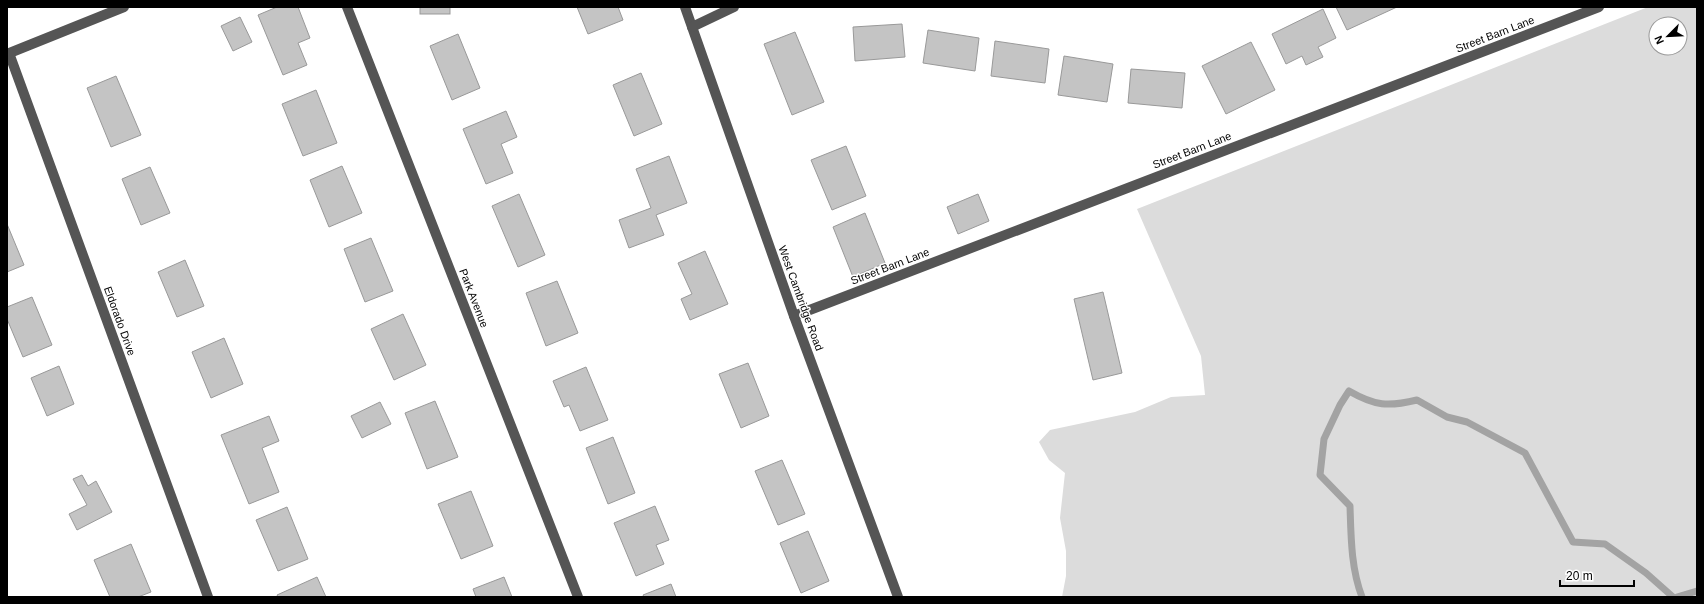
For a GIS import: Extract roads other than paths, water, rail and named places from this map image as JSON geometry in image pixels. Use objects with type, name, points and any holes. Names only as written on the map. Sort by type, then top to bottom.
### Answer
[{"type":"street","points":[[8,53],[124,7]]},
{"type":"street","name":"Park Avenue","points":[[347,7],[578,597]]},
{"type":"street","name":"West Cambridge Road","points":[[685,7],[794,316],[898,597]]},
{"type":"street","points":[[692,27],[734,7]]},
{"type":"street","name":"Street Barn Lane","points":[[794,316],[1599,7]]},
{"type":"street","name":"Eldorado Drive","points":[[8,53],[208,597]]},
{"type":"waterway","points":[[1362,597],[1358,586],[1354,564],[1351,541],[1350,506],[1320,475],[1324,439],[1340,405],[1349,391],[1367,400],[1382,404],[1398,404],[1417,400],[1447,417],[1467,422],[1525,453],[1573,542],[1605,544],[1646,573],[1673,597]]},
{"type":"waterway","points":[[1677,597],[1697,591]]}]
